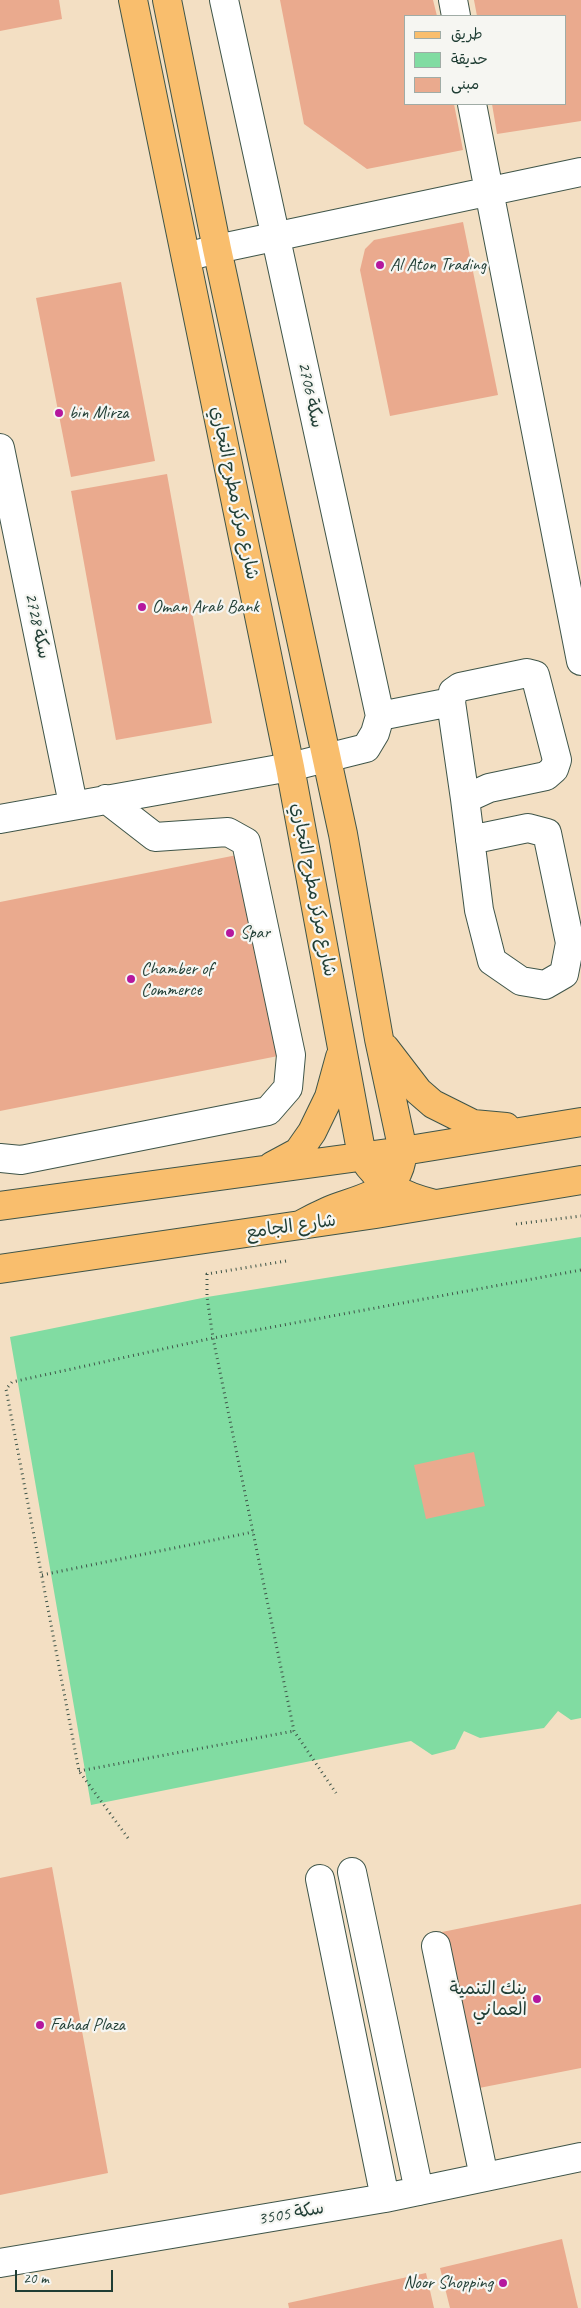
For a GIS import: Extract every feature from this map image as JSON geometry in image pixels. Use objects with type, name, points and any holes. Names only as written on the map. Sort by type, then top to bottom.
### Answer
[{"type":"main road","name":"شارع مركز مطرح التجاري","points":[[133,0],[290,767],[362,1156],[372,1172],[386,1184],[410,1197],[435,1204]]},
{"type":"main road","name":"شارع مركز مطرح التجاري","points":[[167,0],[217,248],[343,834],[379,1040],[403,1151],[402,1160],[395,1178],[359,1200],[330,1210],[300,1225]]},
{"type":"main road","points":[[379,1040],[418,1091],[433,1104],[473,1124],[542,1130]]},
{"type":"main road","points":[[266,1170],[298,1152],[312,1132],[330,1097],[342,1046]]},
{"type":"main road","points":[[0,1206],[403,1151],[542,1130],[581,1122]]},
{"type":"main road","name":"شارع الجامع","points":[[0,1268],[300,1225],[581,1180]]},
{"type":"street","name":"سكة 2706","points":[[224,0],[380,716]]},
{"type":"street","points":[[453,0],[456,15]]},
{"type":"street","points":[[472,105],[581,661]]},
{"type":"street","points":[[186,257],[217,248],[490,193],[581,172]]},
{"type":"street","name":"سكة 2728","points":[[0,448],[73,804]]},
{"type":"street","points":[[465,799],[489,788],[546,776],[554,769],[557,760],[535,675],[527,673],[460,687],[453,692],[451,702],[479,910],[492,962],[521,981],[546,985],[564,974],[570,942],[547,833],[528,828],[470,840]]},
{"type":"street","points":[[0,819],[73,804],[327,759],[366,748],[375,733],[380,716],[451,702]]},
{"type":"street","points":[[0,1158],[21,1160],[268,1112],[288,1088],[292,1055],[246,842],[228,832],[155,837],[106,799]]},
{"type":"street","points":[[352,1872],[419,2191]]},
{"type":"street","points":[[320,1879],[385,2198]]},
{"type":"street","points":[[436,1946],[484,2177]]},
{"type":"street","name":"سكة 3505","points":[[0,2263],[385,2198],[581,2157]]},
{"type":"path","points":[[512,1225],[581,1216]]},
{"type":"path","points":[[296,1259],[208,1274],[207,1297],[213,1338],[294,1731],[336,1793]]},
{"type":"path","points":[[128,1838],[79,1771],[6,1389],[8,1385],[12,1382],[213,1338],[581,1270]]},
{"type":"path","points":[[42,1575],[253,1532]]},
{"type":"path","points":[[79,1771],[294,1731]]},
{"type":"green space","points":[[581,1237],[581,1718],[571,1720],[558,1711],[544,1728],[480,1738],[464,1731],[455,1749],[432,1755],[411,1741],[91,1805],[10,1337],[207,1297]]},
{"type":"building","points":[[0,0],[59,0],[62,19],[0,31]]},
{"type":"building","points":[[280,0],[433,0],[437,15],[404,15],[404,105],[454,105],[463,150],[367,169],[304,124]]},
{"type":"building","points":[[474,0],[581,0],[581,121],[497,134],[492,105],[566,105],[566,15],[477,15]]},
{"type":"building","points":[[463,222],[498,395],[390,416],[360,270],[365,249],[374,240]]},
{"type":"building","points":[[121,282],[155,461],[71,477],[36,298]]},
{"type":"building","name":"Oman Arab Bank","points":[[167,474],[212,723],[116,740],[71,491]]},
{"type":"building","name":"Chamber of Commerce","points":[[237,855],[278,1056],[0,1111],[0,902]]},
{"type":"building","points":[[474,1452],[485,1506],[426,1519],[414,1465]]},
{"type":"building","name":"Fahad Plaza","points":[[52,1867],[108,2173],[0,2195],[0,1878]]},
{"type":"building","points":[[581,1904],[581,2068],[474,2089],[442,1932]]},
{"type":"building","points":[[562,2239],[578,2308],[450,2308],[440,2268]]},
{"type":"building","points":[[426,2273],[434,2308],[289,2308],[288,2303]]},
{"type":"place","name":"Al Aton Trading","points":[[380,265]]},
{"type":"place","name":"bin Mirza","points":[[59,413]]},
{"type":"place","name":"Oman Arab Bank","points":[[142,607]]},
{"type":"place","name":"Spar","points":[[230,933]]},
{"type":"place","name":"Chamber of Commerce","points":[[131,979]]},
{"type":"place","name":"بنك التنمية العماني","points":[[537,1999]]},
{"type":"place","name":"Fahad Plaza","points":[[40,2025]]},
{"type":"place","name":"Noor Shopping","points":[[503,2283]]}]
